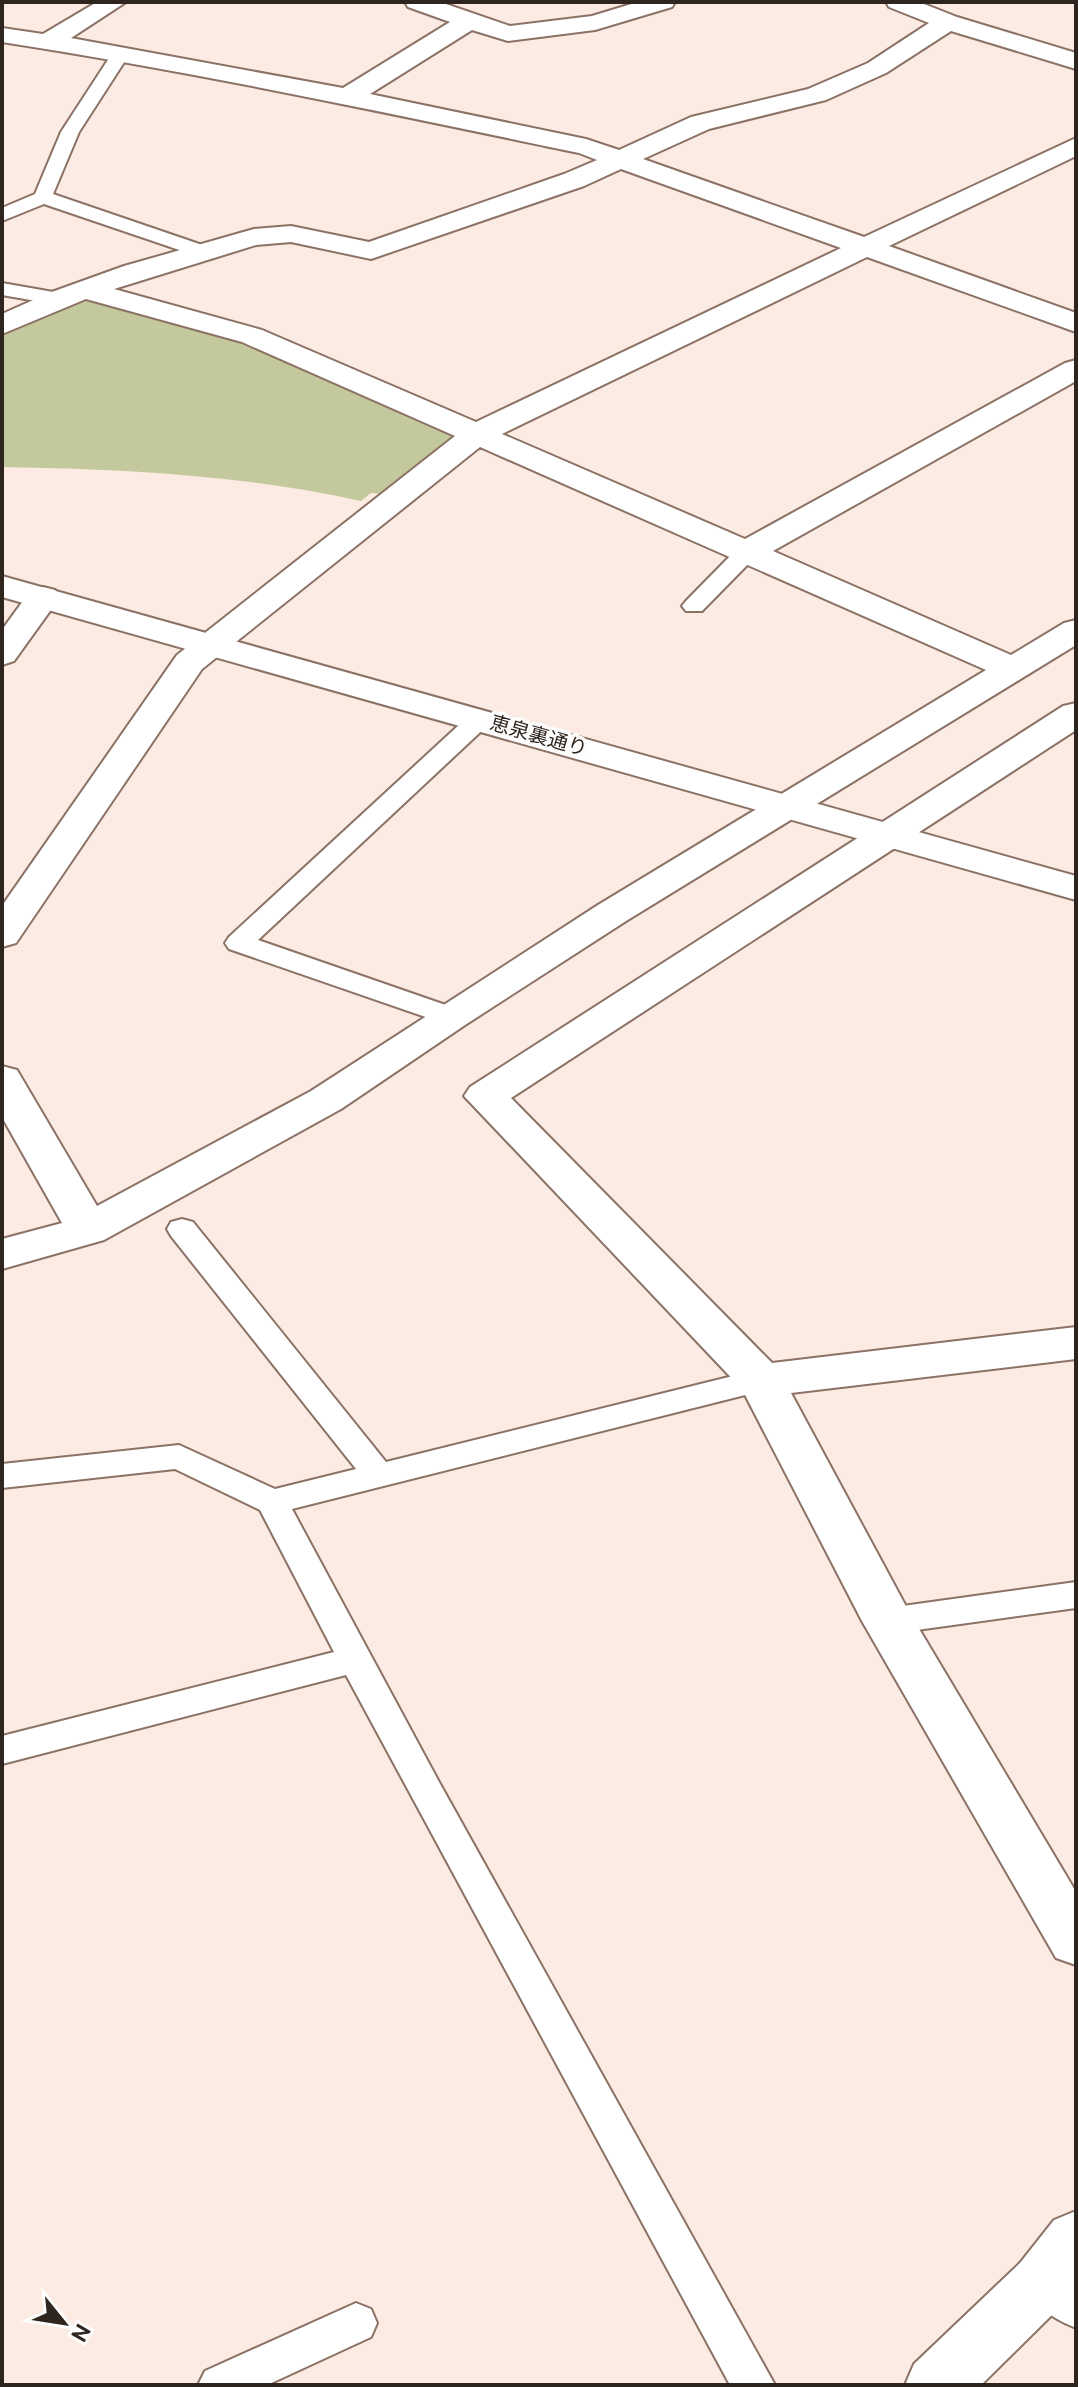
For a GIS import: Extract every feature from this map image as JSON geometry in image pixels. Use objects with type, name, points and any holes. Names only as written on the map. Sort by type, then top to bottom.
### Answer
[{"type":"street","points":[[47,42],[114,2]]},
{"type":"street","points":[[417,2],[508,34],[595,23],[663,2]]},
{"type":"street","points":[[898,2],[948,22],[1076,61]]},
{"type":"street","points":[[347,97],[469,21]]},
{"type":"street","points":[[2,325],[74,295],[201,251],[254,237],[291,234],[371,251],[483,213],[621,160],[700,123],[817,95],[877,68],[948,22]]},
{"type":"street","points":[[2,35],[121,53],[573,144],[1076,323]]},
{"type":"street","points":[[2,935],[189,662],[477,434],[1076,146]]},
{"type":"street","points":[[74,295],[252,336],[1014,669]]},
{"type":"street","points":[[747,552],[1076,369]]},
{"type":"street","name":"恵泉裏通り","points":[[2,586],[481,718],[1076,888]]},
{"type":"street","points":[[2,654],[43,597]]},
{"type":"street","points":[[2,1254],[88,1230],[326,1100],[450,1016],[612,913],[1076,630]]},
{"type":"street","points":[[1076,714],[485,1096],[761,1380],[888,1621],[1076,1942]]},
{"type":"street","points":[[2,1079],[88,1230]]},
{"type":"street","points":[[761,1380],[1076,1343]]},
{"type":"street","points":[[937,2385],[1065,2277]]},
{"type":"lane","points":[[43,197],[70,132],[121,53]]},
{"type":"lane","points":[[2,215],[43,197],[201,251]]},
{"type":"lane","points":[[2,289],[74,295]]},
{"type":"lane","points":[[694,606],[747,552]]},
{"type":"lane","points":[[450,1016],[239,943],[481,718]]},
{"type":"lane","points":[[182,1229],[380,1477]]},
{"type":"lane","points":[[272,1502],[761,1380]]},
{"type":"lane","points":[[2,1476],[179,1457],[272,1502],[354,1660],[753,2385]]},
{"type":"lane","points":[[888,1621],[1076,1595]]},
{"type":"lane","points":[[2,1750],[354,1660]]},
{"type":"lane","points":[[220,2385],[356,2323]]},
{"type":"green space","points":[[99,300],[258,347],[459,435],[383,494],[371,493],[361,501],[227,479],[2,467],[2,330],[70,303]]}]
